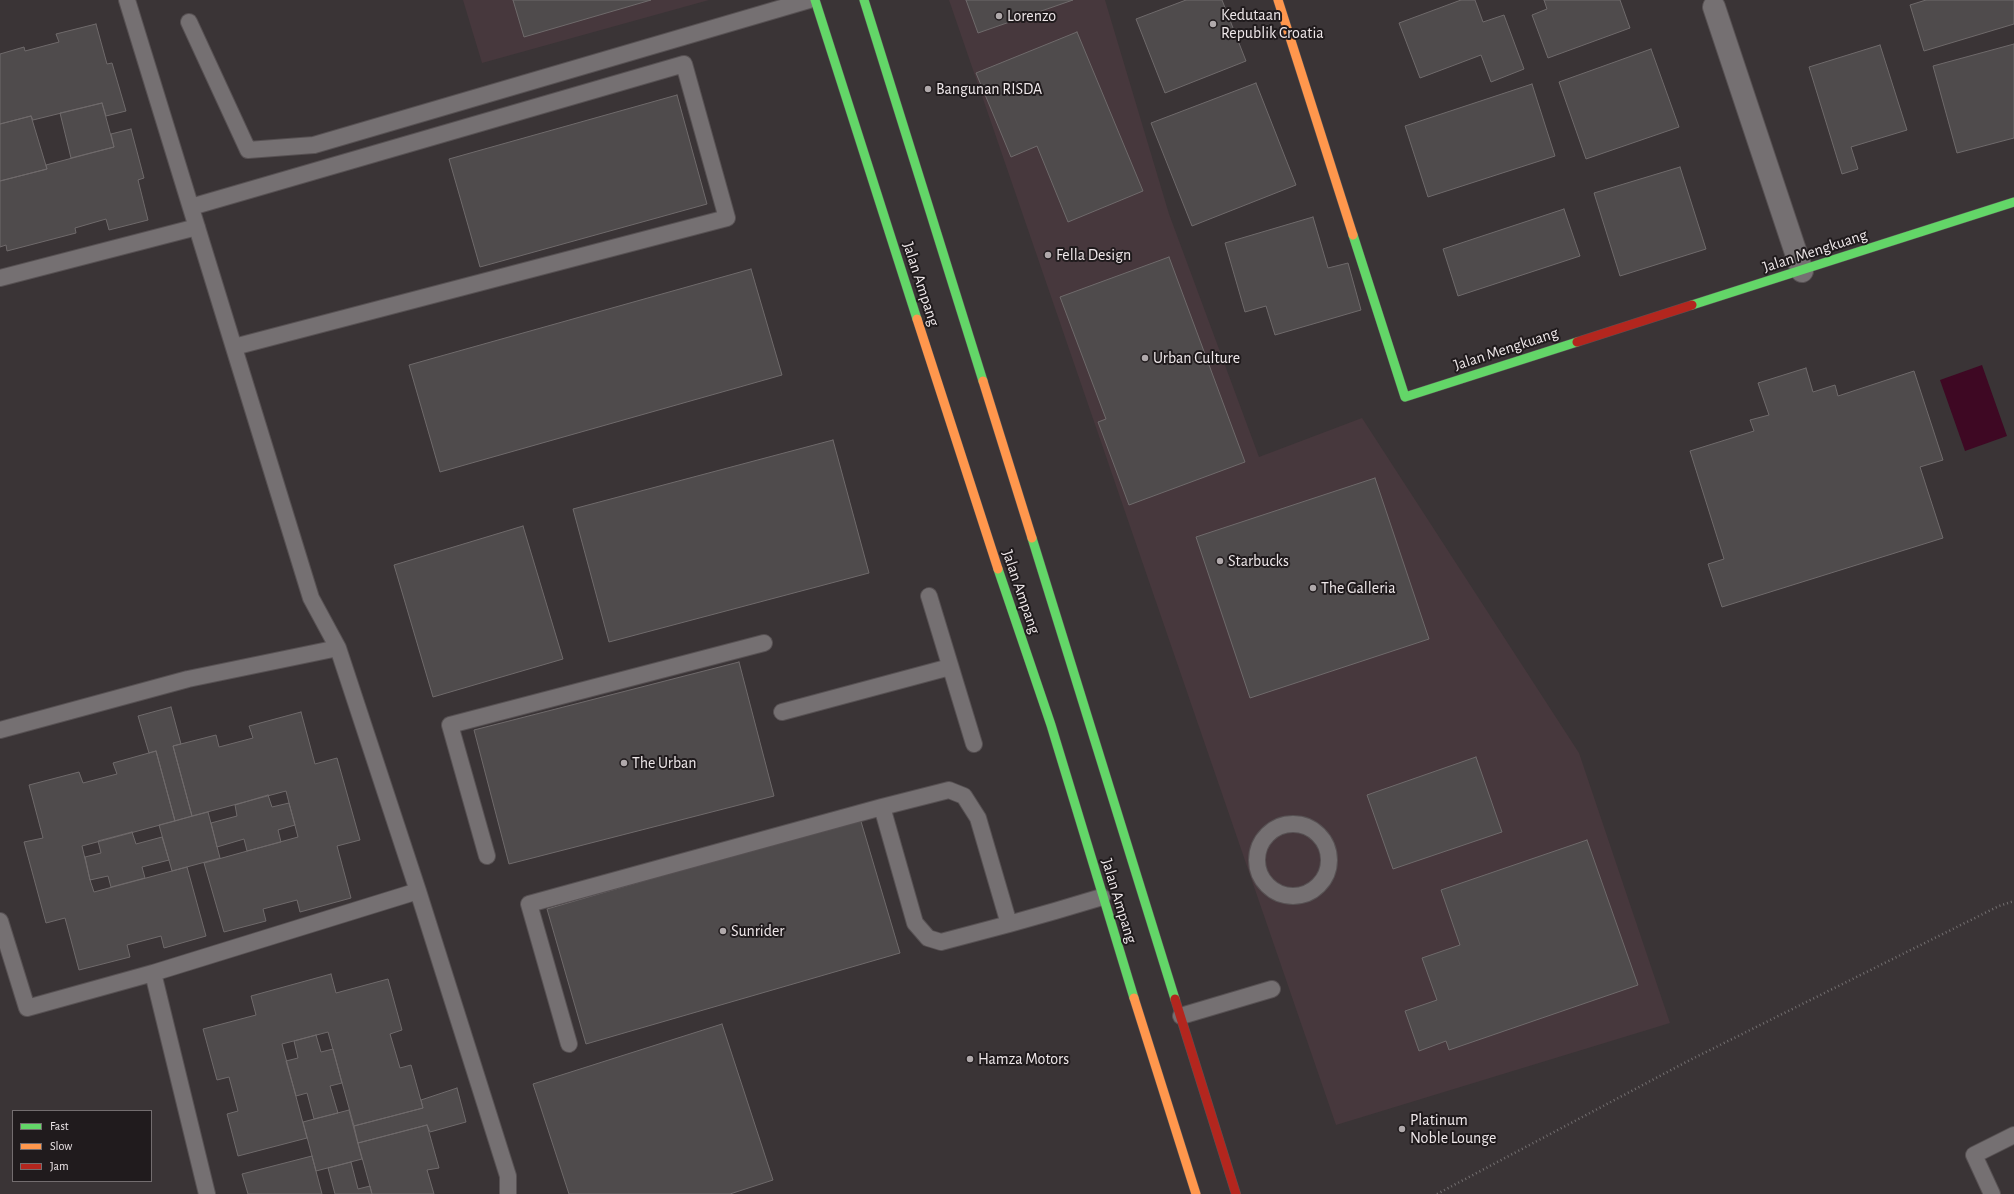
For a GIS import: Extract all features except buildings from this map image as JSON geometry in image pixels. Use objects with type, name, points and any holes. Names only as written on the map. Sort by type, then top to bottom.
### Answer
[{"type":"main road","name":"Jalan Ampang","points":[[815,0],[984,530],[1051,725],[1102,897],[1196,1194]]},
{"type":"main road","name":"Jalan Ampang","points":[[864,0],[1236,1194]]},
{"type":"main road","name":"Jalan Mengkuang","points":[[1278,0],[1405,397],[2014,202]]},
{"type":"street","points":[[1714,7],[1802,271]]},
{"type":"lane","points":[[127,0],[311,598],[338,648],[418,891],[508,1176],[508,1194]]},
{"type":"lane","points":[[188,22],[248,150],[314,146],[809,0]]},
{"type":"lane","points":[[191,207],[684,64],[727,218],[234,347]]},
{"type":"lane","points":[[0,278],[197,227]]},
{"type":"lane","points":[[929,596],[974,744]]},
{"type":"lane","points":[[487,856],[450,726],[764,643]]},
{"type":"lane","points":[[0,730],[188,679],[338,648]]},
{"type":"lane","points":[[782,712],[950,667]]},
{"type":"lane","points":[[569,1044],[529,904],[882,807],[949,790],[964,796],[978,818],[1009,924]]},
{"type":"lane","points":[[882,807],[915,923],[928,938],[941,942],[1102,897]]},
{"type":"lane","points":[[1293,823],[1305,826],[1317,832],[1324,842],[1329,854],[1329,867],[1324,878],[1316,888],[1306,894],[1293,896],[1271,890],[1263,881],[1257,865],[1258,848],[1263,838],[1272,830],[1282,825],[1293,823]]},
{"type":"lane","points":[[0,922],[27,1008],[153,973],[418,891]]},
{"type":"lane","points":[[153,973],[207,1194]]},
{"type":"lane","points":[[1181,1016],[1272,990]]},
{"type":"lane","points":[[1992,1194],[1974,1155],[2014,1136]]},
{"type":"path","points":[[1437,1194],[1690,1060],[2000,906],[2014,901]]},
{"type":"shaded area","points":[[463,0],[709,0],[482,63]]},
{"type":"shaded area","points":[[949,0],[1105,0],[1169,214],[1259,457],[1362,418],[1579,753],[1670,1023],[1336,1125]]},
{"type":"shaded area","points":[[1982,365],[2007,436],[1965,451],[1940,380]]},
{"type":"traffic: fast","points":[[815,0],[917,319]]},
{"type":"traffic: fast","points":[[864,0],[983,381]]},
{"type":"traffic: fast","points":[[1692,305],[2014,202]]},
{"type":"traffic: fast","points":[[1353,235],[1405,397],[1577,342]]},
{"type":"traffic: fast","points":[[1032,538],[1175,999]]},
{"type":"traffic: fast","points":[[998,569],[1051,725],[1134,998]]},
{"type":"traffic: slow","points":[[1278,0],[1353,235]]},
{"type":"traffic: slow","points":[[917,319],[998,569]]},
{"type":"traffic: slow","points":[[983,381],[1032,538]]},
{"type":"traffic: slow","points":[[1134,998],[1196,1194]]},
{"type":"traffic: jam","points":[[1577,342],[1692,305]]},
{"type":"traffic: jam","points":[[1175,999],[1236,1194]]},
{"type":"place","name":"Lorenzo","points":[[999,16]]},
{"type":"place","name":"Kedutaan Republik Croatia","points":[[1213,24]]},
{"type":"place","name":"Bangunan RISDA","points":[[928,89]]},
{"type":"place","name":"Fella Design","points":[[1048,255]]},
{"type":"place","name":"Urban Culture","points":[[1145,358]]},
{"type":"place","name":"Starbucks","points":[[1220,561]]},
{"type":"place","name":"The Galleria","points":[[1313,588]]},
{"type":"place","name":"The Urban","points":[[624,763]]},
{"type":"place","name":"Sunrider","points":[[723,931]]},
{"type":"place","name":"Hamza Motors","points":[[970,1059]]},
{"type":"place","name":"Platinum Noble Lounge","points":[[1402,1129]]}]
